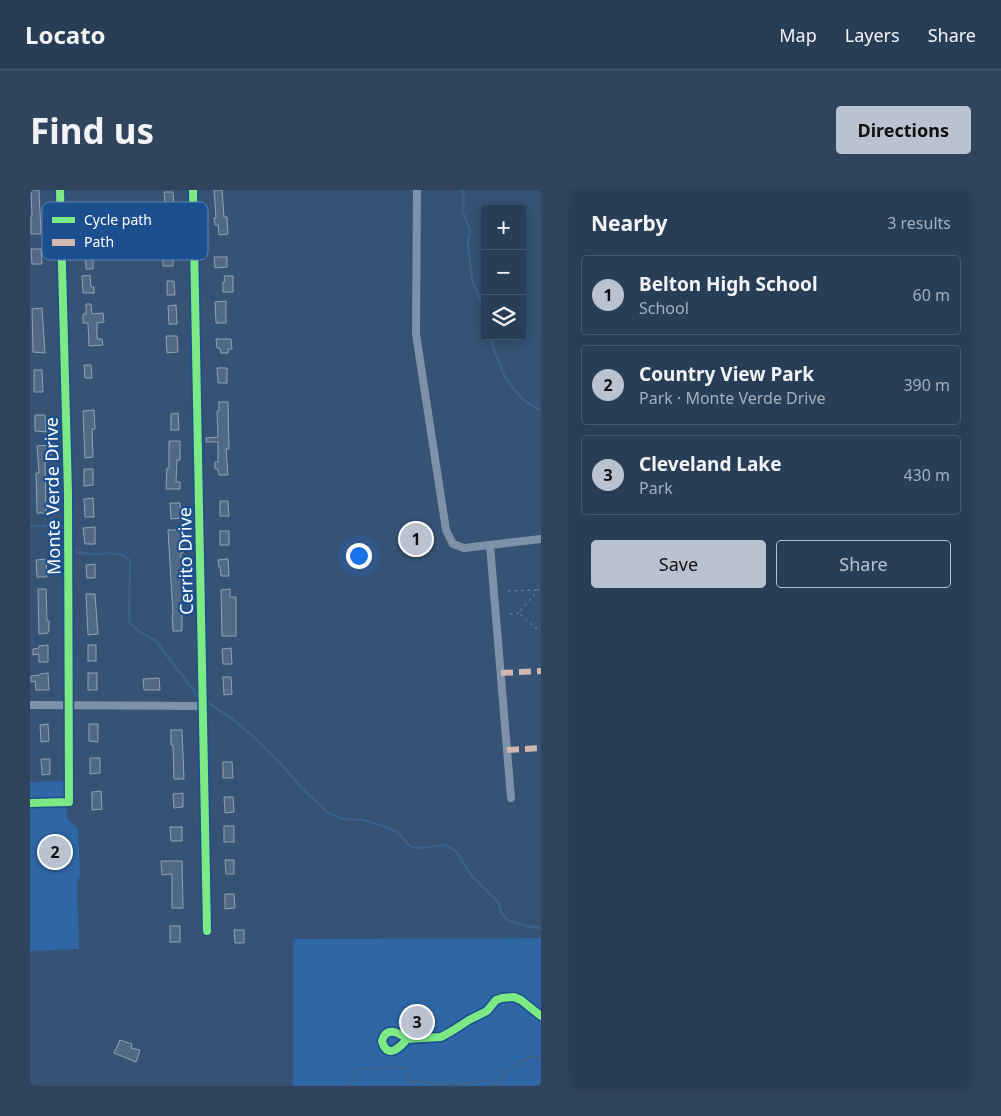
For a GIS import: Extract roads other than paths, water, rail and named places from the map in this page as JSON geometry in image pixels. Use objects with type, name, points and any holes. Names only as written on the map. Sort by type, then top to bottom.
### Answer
[{"type":"street","points":[[417,190],[416,334],[446,530],[453,544],[464,548],[541,539]]},
{"type":"street","name":"Monte Verde Drive","points":[[30,803],[69,802],[68,493],[62,260]]},
{"type":"street","name":"Cerrito Drive","points":[[194,260],[207,931]]},
{"type":"street","points":[[490,545],[511,798]]},
{"type":"street","points":[[30,705],[203,706]]},
{"type":"waterway","points":[[462,190],[464,199],[462,211],[470,232],[468,243],[472,281],[481,300]]},
{"type":"waterway","points":[[493,340],[492,345],[505,377],[522,399],[541,409]]},
{"type":"waterway","points":[[30,526],[59,526]]},
{"type":"waterway","points":[[77,552],[118,554],[130,561],[129,622],[135,628],[155,640],[201,698]]},
{"type":"waterway","points":[[205,701],[230,717],[256,739],[328,813],[343,819],[363,820],[383,826],[397,832],[411,847],[421,848],[445,845],[456,851],[471,875],[499,903],[501,913],[509,921],[541,928]]},
{"type":"waterway","points":[[497,1086],[512,1067],[530,1058],[541,1058]]},
{"type":"waterway","points":[[349,1086],[362,1069],[399,1067],[405,1068],[410,1082],[423,1081],[434,1084],[460,1085],[484,1080],[496,1086]]},
{"type":"place","name":"Belton High School","points":[[416,539]]},
{"type":"place","name":"Country View Park","points":[[55,852]]},
{"type":"place","name":"Cleveland Lake","points":[[417,1022]]}]
